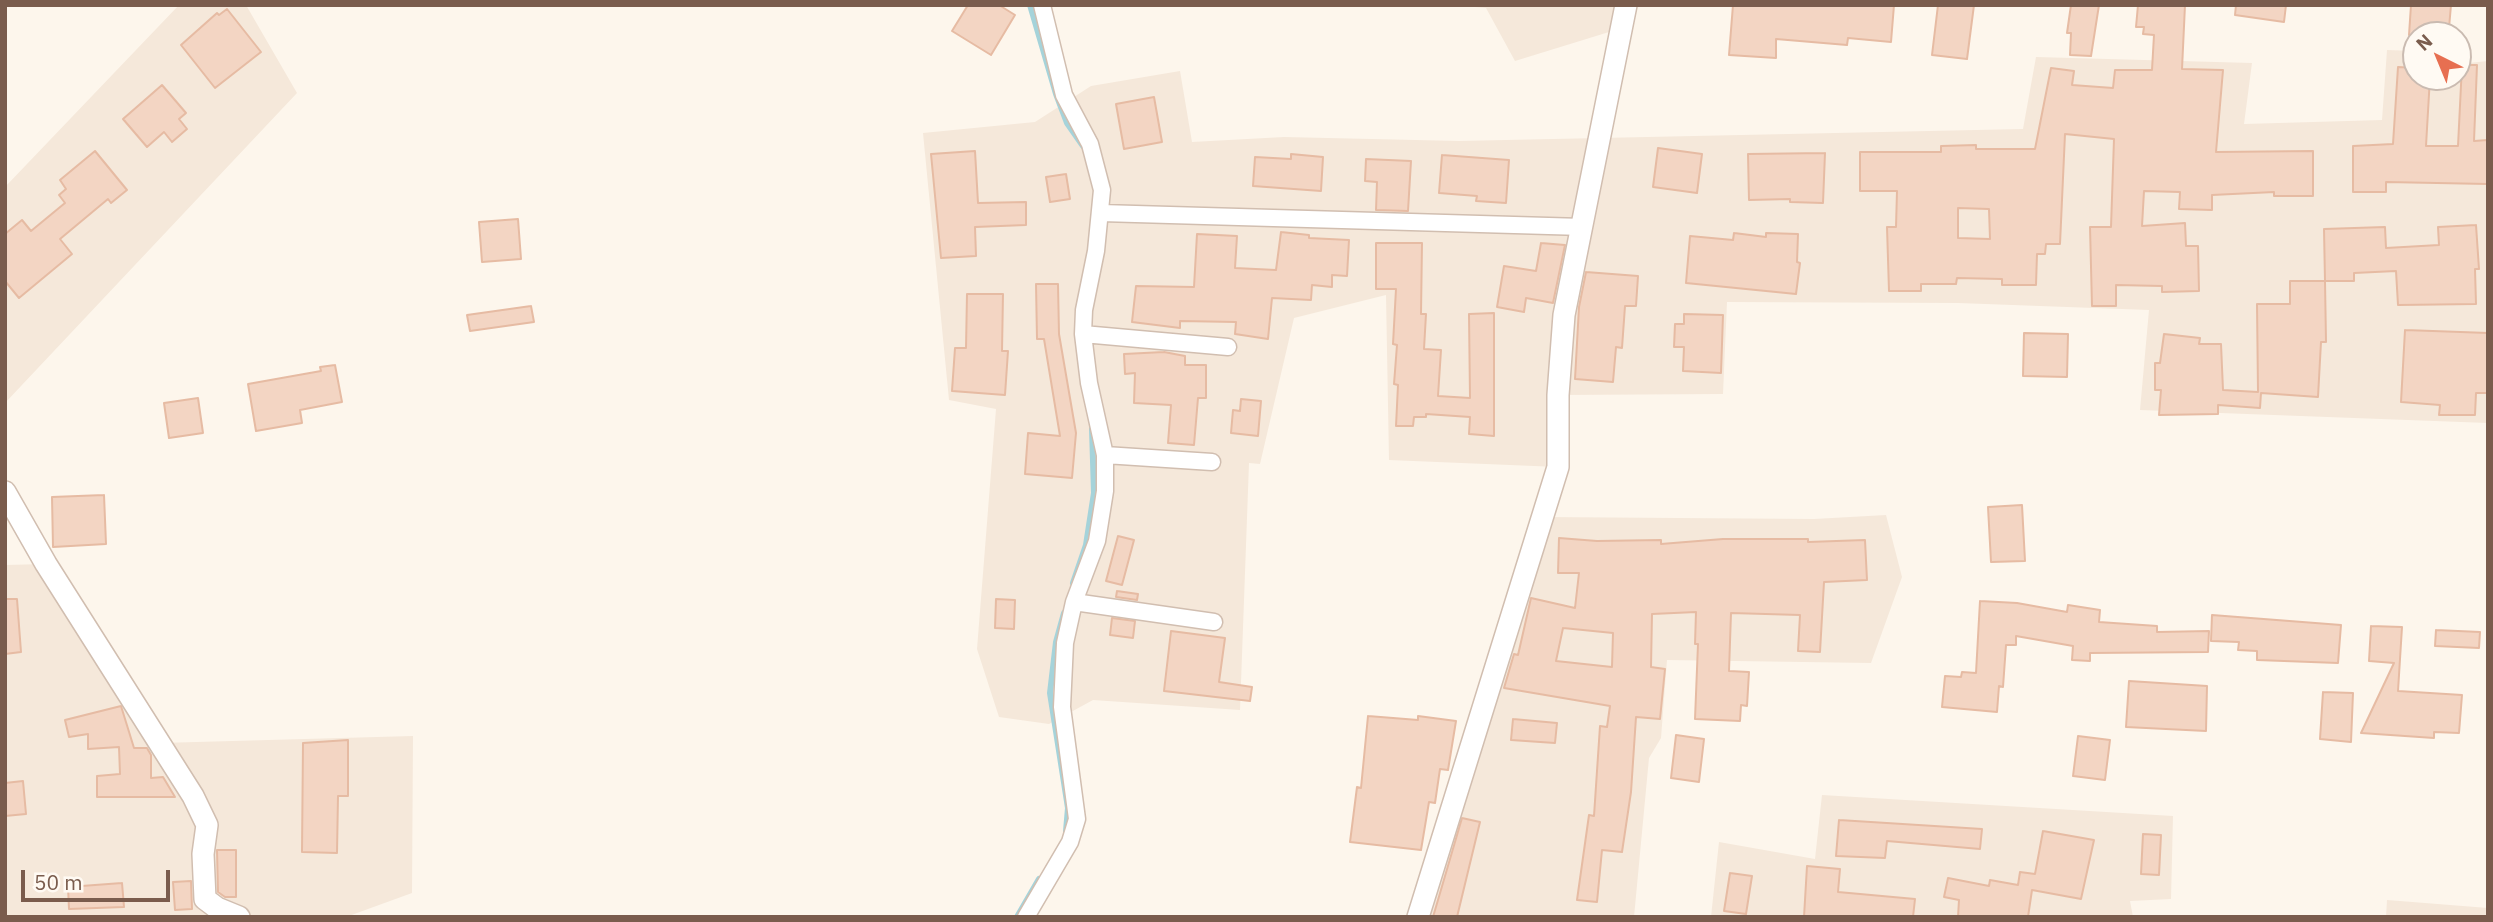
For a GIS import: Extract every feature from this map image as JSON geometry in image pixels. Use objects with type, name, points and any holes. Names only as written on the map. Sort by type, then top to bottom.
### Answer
[{"type":"street","points":[[1026,917],[1070,842],[1077,819],[1062,707],[1065,643],[1074,602],[1097,541],[1105,491],[1105,455],[1089,383],[1083,334],[1084,310],[1101,213],[1098,164],[1064,94],[1042,5]]},
{"type":"street","points":[[1418,917],[1559,467],[1558,395],[1564,315],[1626,5]]},
{"type":"street","points":[[1101,213],[1583,227]]},
{"type":"street","points":[[1083,334],[1228,347]]},
{"type":"street","points":[[1105,455],[1212,462]]},
{"type":"street","points":[[5,492],[46,564],[193,796],[207,825],[202,854],[205,898],[217,908],[239,917]]},
{"type":"street","points":[[1074,602],[1214,622]]},
{"type":"shaded area","points":[[179,5],[246,5],[297,93],[5,403],[5,187]]},
{"type":"shaded area","points":[[1453,5],[1626,5],[1622,28],[1515,61],[1486,8]]},
{"type":"shaded area","points":[[2387,50],[2402,51],[2402,91],[2472,91],[2472,63],[2488,61],[2488,423],[2140,410],[2149,310],[1958,303],[1727,302],[1723,394],[1559,395],[1558,467],[1389,460],[1386,295],[1294,318],[1260,464],[1249,463],[1240,710],[1093,700],[1049,724],[999,717],[977,649],[996,409],[949,400],[923,133],[1035,122],[1091,86],[1180,71],[1192,142],[1284,137],[1459,141],[2023,129],[2036,57],[2252,63],[2244,124],[2382,120]]},
{"type":"shaded area","points":[[1886,515],[1902,577],[1871,663],[1667,660],[1661,738],[1649,758],[1634,917],[1418,917],[1543,517],[1814,519]]},
{"type":"shaded area","points":[[46,564],[160,743],[413,736],[412,893],[346,917],[239,917],[217,908],[205,917],[5,917],[5,565]]},
{"type":"shaded area","points":[[1822,795],[2173,816],[2171,899],[2130,901],[2133,917],[1711,917],[1719,842],[1815,859]]},
{"type":"shaded area","points":[[2387,900],[2488,908],[2488,917],[2386,917]]},
{"type":"building","points":[[968,5],[999,5],[1015,15],[991,55],[952,31]]},
{"type":"building","points":[[1733,5],[1894,5],[1891,42],[1848,38],[1847,45],[1776,39],[1776,58],[1729,55]]},
{"type":"building","points":[[1938,5],[1974,5],[1967,59],[1932,55]]},
{"type":"building","points":[[2071,5],[2099,5],[2091,56],[2070,55],[2071,33],[2067,33]]},
{"type":"building","points":[[2138,5],[2185,5],[2182,69],[2223,70],[2216,152],[2313,151],[2313,196],[2274,196],[2274,192],[2212,195],[2212,210],[2179,209],[2180,192],[2144,191],[2142,226],[2185,223],[2186,246],[2198,246],[2199,291],[2162,292],[2162,286],[2116,285],[2116,306],[2092,306],[2090,227],[2111,227],[2114,139],[2065,134],[2060,244],[2046,244],[2045,254],[2037,254],[2036,285],[2002,285],[2002,279],[1957,278],[1956,284],[1921,284],[1921,291],[1889,291],[1887,227],[1896,227],[1897,191],[1860,191],[1860,152],[1941,152],[1941,146],[1976,145],[1976,149],[2035,149],[2051,68],[2074,71],[2072,85],[2113,88],[2115,70],[2152,70],[2154,35],[2143,34],[2144,27],[2136,27]],"holes":[[[1958,208],[1989,209],[1990,239],[1958,238]]]},
{"type":"building","points":[[2236,5],[2286,5],[2284,22],[2235,15]]},
{"type":"building","points":[[2411,5],[2451,5],[2450,21],[2410,21]]},
{"type":"building","points":[[227,9],[261,52],[215,88],[181,45],[217,13],[219,15]]},
{"type":"building","points":[[2472,65],[2477,65],[2474,141],[2488,140],[2488,184],[2386,182],[2386,192],[2353,192],[2353,146],[2393,144],[2398,67],[2402,67],[2402,91],[2429,91],[2426,146],[2458,146],[2461,91],[2472,91]]},
{"type":"building","points":[[162,85],[186,113],[179,119],[187,129],[172,142],[164,132],[147,147],[123,119]]},
{"type":"building","points":[[1154,97],[1162,142],[1124,149],[1116,104]]},
{"type":"building","points":[[1658,148],[1702,154],[1697,193],[1653,187]]},
{"type":"building","points":[[95,151],[127,190],[111,203],[108,199],[60,239],[72,254],[19,298],[5,281],[5,234],[22,220],[31,231],[65,203],[59,195],[66,189],[60,180]]},
{"type":"building","points":[[975,151],[978,203],[1026,202],[1026,225],[975,227],[976,256],[941,258],[931,154]]},
{"type":"building","points":[[1825,153],[1823,203],[1790,202],[1790,199],[1749,200],[1748,154]]},
{"type":"building","points":[[1291,154],[1323,157],[1321,191],[1253,186],[1255,157],[1291,159]]},
{"type":"building","points":[[1442,155],[1509,160],[1506,203],[1476,201],[1477,196],[1439,193]]},
{"type":"building","points":[[1366,159],[1411,161],[1408,211],[1376,210],[1377,182],[1365,181]]},
{"type":"building","points":[[1066,174],[1070,199],[1050,202],[1046,177]]},
{"type":"building","points":[[518,219],[521,259],[482,262],[479,222]]},
{"type":"building","points":[[2476,225],[2479,269],[2475,269],[2476,304],[2398,305],[2396,271],[2354,273],[2354,281],[2325,281],[2324,229],[2385,227],[2386,248],[2439,245],[2438,227]]},
{"type":"building","points":[[1281,232],[1309,235],[1309,238],[1349,240],[1347,276],[1332,275],[1332,287],[1312,285],[1311,300],[1272,298],[1268,339],[1235,334],[1236,322],[1180,321],[1180,328],[1132,322],[1136,286],[1194,287],[1197,234],[1237,236],[1235,268],[1276,270]]},
{"type":"building","points":[[1734,233],[1766,237],[1766,233],[1798,234],[1797,262],[1800,263],[1796,294],[1686,283],[1690,236],[1733,240]]},
{"type":"building","points":[[1376,243],[1422,243],[1421,314],[1426,314],[1424,349],[1441,350],[1438,396],[1470,398],[1469,314],[1494,313],[1494,436],[1469,434],[1470,417],[1426,414],[1426,417],[1414,417],[1413,426],[1396,426],[1398,385],[1394,384],[1397,345],[1393,344],[1396,289],[1376,289]]},
{"type":"building","points":[[1541,243],[1565,245],[1553,303],[1526,298],[1524,312],[1497,307],[1504,266],[1536,271]]},
{"type":"building","points":[[1586,272],[1638,276],[1636,306],[1625,306],[1622,348],[1616,347],[1613,382],[1575,379],[1579,307]]},
{"type":"building","points":[[2290,281],[2325,281],[2326,342],[2321,342],[2318,397],[2261,393],[2260,408],[2218,405],[2218,414],[2159,415],[2161,390],[2155,390],[2155,363],[2160,363],[2164,334],[2200,338],[2199,344],[2221,344],[2223,390],[2258,392],[2257,304],[2290,304]]},
{"type":"building","points":[[1036,284],[1058,284],[1059,334],[1076,433],[1072,478],[1025,474],[1028,433],[1060,436],[1044,339],[1037,339]]},
{"type":"building","points":[[967,294],[1003,294],[1002,351],[1008,351],[1005,395],[952,391],[955,348],[966,348]]},
{"type":"building","points":[[531,306],[534,322],[470,331],[467,315]]},
{"type":"building","points":[[1684,314],[1723,315],[1721,373],[1683,371],[1684,347],[1674,347],[1675,324],[1684,324]]},
{"type":"building","points":[[2405,330],[2488,333],[2488,393],[2476,393],[2475,415],[2439,415],[2440,405],[2401,402]]},
{"type":"building","points":[[2024,333],[2068,334],[2067,377],[2023,376]]},
{"type":"building","points":[[1164,352],[1185,356],[1185,365],[1206,365],[1206,398],[1198,398],[1194,445],[1168,443],[1171,405],[1134,403],[1135,373],[1125,374],[1124,354]]},
{"type":"building","points":[[335,365],[342,402],[300,410],[302,423],[256,431],[248,384],[321,371],[320,367]]},
{"type":"building","points":[[198,398],[203,433],[169,438],[164,403]]},
{"type":"building","points":[[1241,399],[1261,401],[1258,436],[1231,433],[1233,410],[1240,411]]},
{"type":"building","points":[[104,495],[106,544],[53,547],[52,497]]},
{"type":"building","points":[[2022,505],[2025,561],[1991,562],[1988,507]]},
{"type":"building","points":[[1118,536],[1134,540],[1122,585],[1106,581]]},
{"type":"building","points":[[1559,538],[1597,541],[1661,540],[1661,544],[1723,539],[1808,539],[1808,542],[1865,540],[1867,580],[1824,582],[1820,652],[1798,651],[1800,615],[1731,613],[1729,671],[1749,672],[1747,706],[1741,705],[1740,721],[1695,719],[1698,644],[1695,644],[1696,612],[1652,614],[1651,667],[1665,669],[1660,719],[1636,717],[1631,792],[1622,852],[1602,850],[1597,902],[1577,900],[1589,815],[1594,816],[1600,726],[1607,727],[1610,706],[1504,688],[1514,654],[1518,655],[1531,598],[1575,608],[1579,573],[1558,573]],"holes":[[[1563,628],[1613,633],[1612,667],[1556,661]]]},
{"type":"building","points":[[1117,591],[1138,594],[1137,600],[1116,597]]},
{"type":"building","points":[[5,599],[17,599],[21,652],[5,654]]},
{"type":"building","points":[[996,599],[1015,600],[1014,629],[995,628]]},
{"type":"building","points":[[1980,601],[2017,603],[2067,612],[2068,605],[2100,610],[2099,622],[2157,626],[2157,632],[2209,631],[2208,652],[2090,653],[2090,661],[2072,660],[2073,646],[2016,636],[2016,645],[2006,645],[2003,687],[1999,686],[1997,712],[1942,707],[1945,676],[1961,677],[1962,672],[1976,673]]},
{"type":"building","points":[[2212,615],[2341,625],[2338,663],[2257,660],[2257,651],[2238,650],[2239,642],[2211,641]]},
{"type":"building","points":[[1112,618],[1135,621],[1133,638],[1110,635]]},
{"type":"building","points":[[2371,626],[2402,627],[2398,691],[2462,695],[2459,733],[2434,732],[2434,738],[2361,733],[2394,663],[2369,661]]},
{"type":"building","points":[[2436,630],[2480,632],[2479,648],[2435,646]]},
{"type":"building","points":[[1171,631],[1225,638],[1219,682],[1252,687],[1250,701],[1164,691]]},
{"type":"building","points":[[2129,681],[2207,686],[2206,731],[2126,727]]},
{"type":"building","points":[[2323,692],[2353,693],[2351,742],[2320,739]]},
{"type":"building","points":[[121,706],[134,748],[147,748],[151,755],[151,778],[163,777],[175,797],[97,797],[97,776],[120,774],[119,747],[88,749],[88,734],[69,737],[65,720]]},
{"type":"building","points":[[1368,716],[1418,720],[1418,716],[1456,721],[1448,770],[1440,769],[1435,803],[1429,802],[1421,850],[1350,842],[1357,787],[1361,788]]},
{"type":"building","points":[[1513,719],[1557,723],[1555,743],[1511,740]]},
{"type":"building","points":[[1676,735],[1704,739],[1699,782],[1671,778]]},
{"type":"building","points":[[2078,736],[2110,740],[2105,780],[2073,776]]},
{"type":"building","points":[[348,740],[348,796],[338,796],[337,853],[302,852],[303,743]]},
{"type":"building","points":[[23,781],[26,814],[5,816],[5,783]]},
{"type":"building","points":[[1462,818],[1480,822],[1457,917],[1433,917]]},
{"type":"building","points":[[1839,820],[1982,829],[1980,849],[1887,841],[1885,858],[1836,856]]},
{"type":"building","points":[[2043,831],[2094,840],[2081,899],[2032,890],[2028,917],[1958,917],[1959,900],[1944,897],[1948,878],[1989,886],[1990,880],[2018,885],[2020,872],[2035,874]]},
{"type":"building","points":[[2143,834],[2161,835],[2159,875],[2141,874]]},
{"type":"building","points":[[217,850],[236,850],[236,897],[225,897],[218,892]]},
{"type":"building","points":[[1807,866],[1840,869],[1838,892],[1915,899],[1913,917],[1804,917]]},
{"type":"building","points":[[1730,873],[1752,876],[1746,914],[1724,911]]},
{"type":"building","points":[[191,881],[192,909],[175,910],[173,882]]},
{"type":"building","points":[[122,883],[124,907],[69,909],[68,887]]},
{"type":"waterway","points":[[1030,5],[1056,94],[1067,123],[1083,146]]},
{"type":"waterway","points":[[1073,583],[1086,545],[1094,493],[1092,429]]},
{"type":"waterway","points":[[1064,613],[1056,642],[1050,693],[1068,808],[1066,831]]},
{"type":"waterway","points":[[1017,917],[1039,879]]}]
